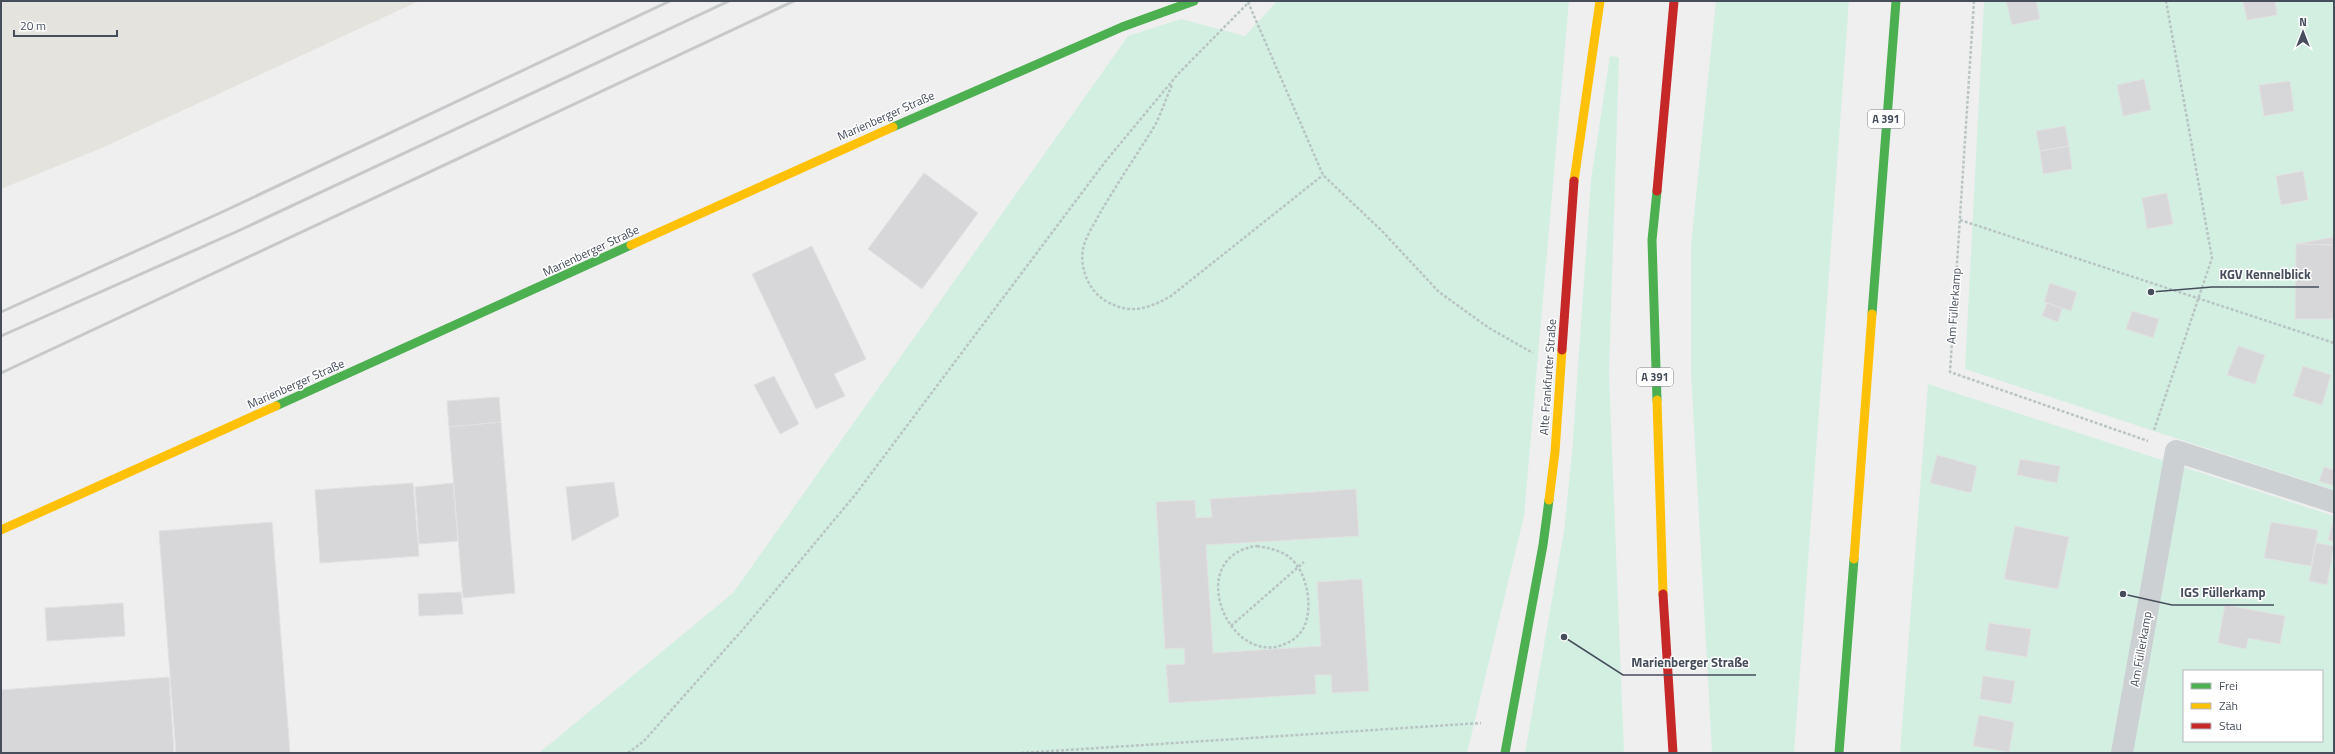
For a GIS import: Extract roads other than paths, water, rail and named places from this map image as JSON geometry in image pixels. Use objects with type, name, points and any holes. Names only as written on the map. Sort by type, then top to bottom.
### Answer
[{"type":"main road","name":"Marienberger Straße","points":[[1,530],[928,110],[1122,27],[1194,1]]},
{"type":"main road","name":"Alte Frankfurter Straße","points":[[1505,753],[1540,560],[1555,452],[1573,188],[1600,1]]},
{"type":"main road","name":"A 391","points":[[1673,753],[1663,594],[1652,240],[1674,1]]},
{"type":"main road","name":"A 391","points":[[1839,753],[1896,1]]},
{"type":"street","name":"Am Füllerkamp","points":[[2122,753],[2176,451],[2334,502]]},
{"type":"railway","points":[[1,312],[220,213],[670,1]]},
{"type":"railway","points":[[1,336],[238,231],[729,1]]},
{"type":"railway","points":[[1,373],[794,1]]},
{"type":"place","name":"KGV Kennelblick","points":[[2151,292]]},
{"type":"place","name":"IGS Füllerkamp","points":[[2123,594]]},
{"type":"place","name":"Marienberger Straße","points":[[1564,637]]}]
